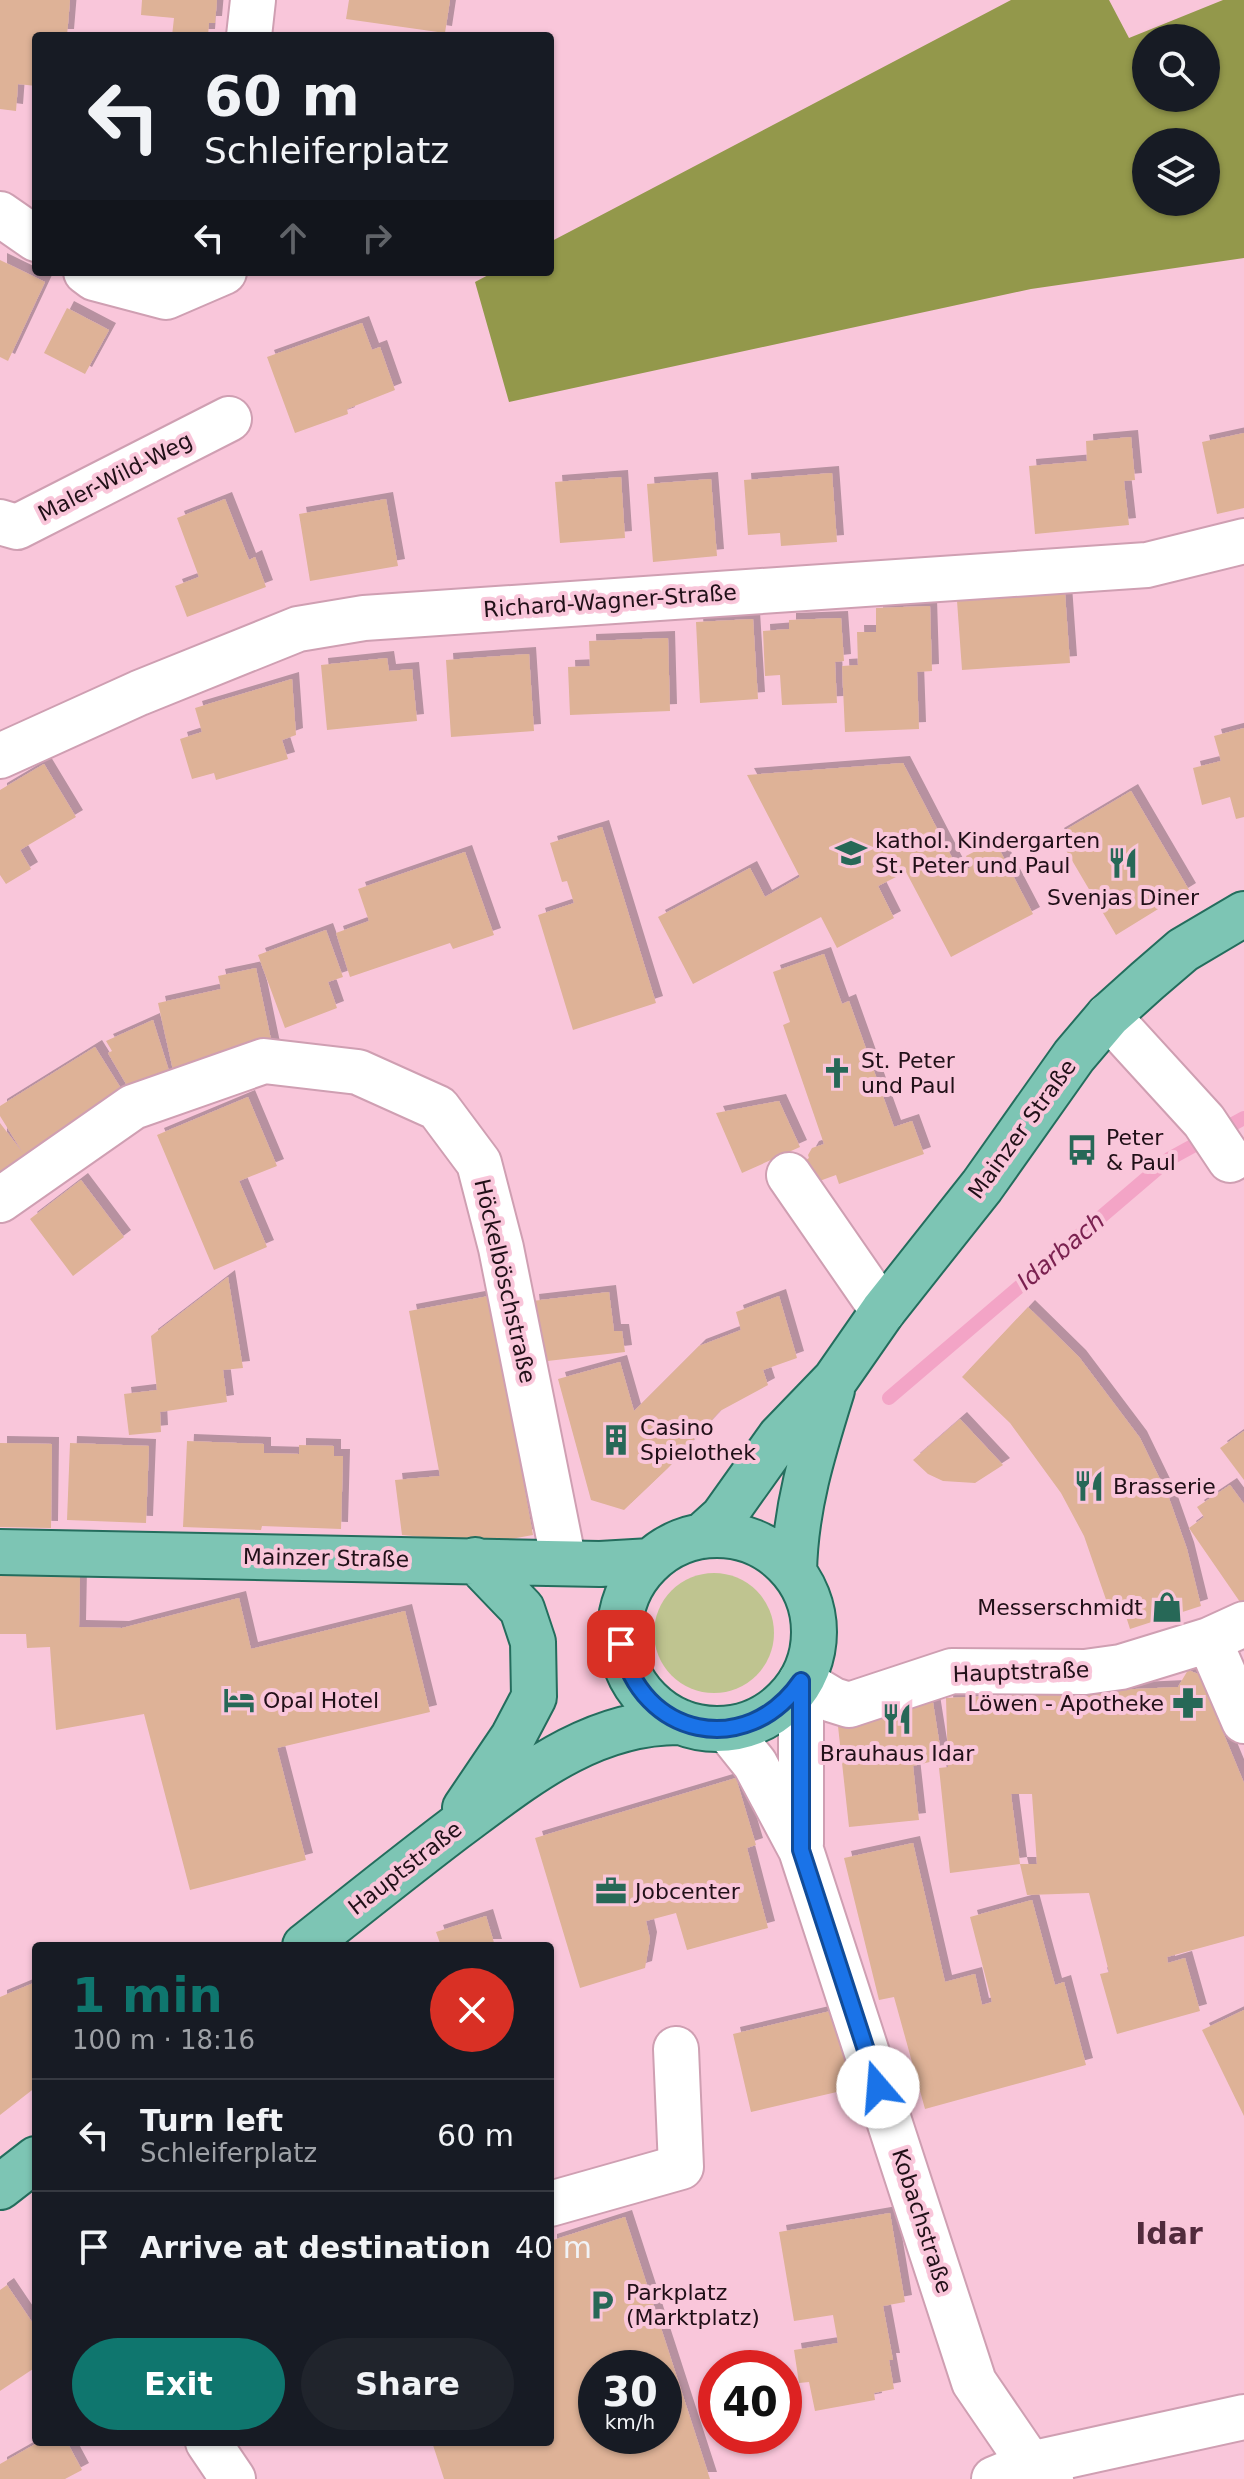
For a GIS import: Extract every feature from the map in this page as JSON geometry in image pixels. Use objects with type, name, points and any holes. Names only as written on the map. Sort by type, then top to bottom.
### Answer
[{"type":"main road","name":"Mainzer Straße","points":[[702,1536],[723,1517],[780,1437],[835,1380],[883,1311],[982,1186],[1074,1056],[1108,1016],[1183,950],[1244,914]]},
{"type":"main road","name":"Mainzer Straße","points":[[794,1573],[801,1495],[835,1380]]},
{"type":"main road","points":[[725,1535],[747,1540],[778,1556],[806,1592],[814,1625],[810,1660],[801,1681],[787,1699],[770,1714],[749,1724],[727,1729],[703,1729],[661,1712],[644,1696],[631,1677],[621,1644],[621,1621],[626,1599],[637,1579],[651,1561],[680,1543],[702,1536],[725,1535]]},
{"type":"main road","name":"Mainzer Straße","points":[[0,1552],[564,1563],[651,1561]]},
{"type":"main road","points":[[449,1834],[513,1737],[534,1697],[533,1642],[522,1609],[475,1560]]},
{"type":"main road","name":"Hauptstraße","points":[[310,1942],[531,1772],[571,1749],[617,1730],[657,1722],[681,1722]]},
{"type":"street","points":[[249,32],[253,0]]},
{"type":"street","points":[[0,214],[32,236]]},
{"type":"street","points":[[91,276],[166,297],[215,276]]},
{"type":"street","name":"Maler-Wild-Weg","points":[[0,522],[17,527],[229,419]]},
{"type":"street","name":"Richard-Wagner-Straße","points":[[0,756],[139,693],[298,629],[364,618],[1147,565],[1244,541]]},
{"type":"street","points":[[1108,1016],[1204,1121],[1230,1160]]},
{"type":"street","name":"Höckelböschstraße","points":[[0,1200],[133,1107],[264,1061],[358,1072],[438,1108],[479,1163],[501,1248],[564,1563]]},
{"type":"street","points":[[789,1175],[883,1311]]},
{"type":"street","points":[[1227,1632],[1244,1721]]},
{"type":"street","name":"Hauptstraße","points":[[801,1681],[833,1700],[849,1705],[952,1671],[1085,1672],[1121,1667],[1227,1632]]},
{"type":"street","name":"Kobachstraße","points":[[801,1681],[801,1850]]},
{"type":"street","name":"Kobachstraße","points":[[727,1729],[755,1764],[801,1850],[974,2382],[1025,2474]]},
{"type":"street","points":[[554,2203],[681,2167],[676,2049]]},
{"type":"street","points":[[1025,2474],[1244,2417]]},
{"type":"street","points":[[211,2446],[233,2479]]},
{"type":"green space","points":[[1011,0],[1109,0],[1129,38],[1132,37],[1132,112],[1220,112],[1220,24],[1164,24],[1223,0],[1244,0],[1244,258],[1031,289],[509,402],[475,282],[486,276],[554,276],[554,240]]},
{"type":"green space","points":[[714,1573],[737,1578],[756,1591],[769,1610],[774,1633],[769,1656],[756,1675],[737,1688],[714,1693],[691,1688],[672,1675],[659,1656],[654,1633],[659,1610],[672,1591],[691,1578]]},
{"type":"building","points":[[0,0],[70,0],[67,32],[32,32],[32,86],[18,84],[16,111],[0,109]]},
{"type":"building","points":[[142,0],[217,0],[215,23],[209,23],[208,32],[172,32],[174,18],[141,15]]},
{"type":"building","points":[[349,0],[450,0],[445,32],[346,19]]},
{"type":"building","points":[[0,260],[45,282],[8,361],[0,357]]},
{"type":"building","points":[[67,308],[109,330],[85,374],[44,353]]},
{"type":"building","points":[[362,323],[372,350],[380,347],[395,390],[347,409],[348,414],[295,433],[267,357]]},
{"type":"building","points":[[1244,433],[1244,508],[1217,514],[1202,442]]},
{"type":"building","points":[[1131,437],[1135,480],[1124,481],[1129,525],[1035,534],[1029,466],[1087,461],[1086,441]]},
{"type":"building","points":[[832,473],[837,542],[781,546],[780,533],[748,535],[744,480]]},
{"type":"building","points":[[621,477],[625,538],[560,543],[555,482]]},
{"type":"building","points":[[711,479],[717,556],[653,562],[647,484]]},
{"type":"building","points":[[225,499],[249,560],[255,557],[266,587],[187,617],[175,586],[199,577],[177,518]]},
{"type":"building","points":[[386,499],[398,566],[310,581],[299,514]]},
{"type":"building","points":[[1065,593],[1070,663],[962,670],[957,601]]},
{"type":"building","points":[[930,606],[932,671],[917,672],[919,729],[845,732],[842,666],[858,665],[857,632],[876,632],[876,608]]},
{"type":"building","points":[[841,618],[844,661],[835,662],[837,703],[782,705],[780,675],[765,676],[763,631],[789,629],[789,620]]},
{"type":"building","points":[[753,619],[758,699],[700,703],[696,622]]},
{"type":"building","points":[[668,638],[670,711],[570,715],[568,667],[590,666],[589,641]]},
{"type":"building","points":[[529,654],[534,731],[451,737],[446,660]]},
{"type":"building","points":[[387,658],[389,671],[412,669],[417,721],[327,730],[321,665]]},
{"type":"building","points":[[292,679],[296,735],[282,740],[288,759],[216,780],[214,773],[192,779],[180,739],[202,732],[195,708]]},
{"type":"building","points":[[1244,728],[1244,817],[1236,819],[1230,797],[1202,805],[1193,768],[1221,761],[1214,736]]},
{"type":"building","points":[[903,763],[960,873],[971,867],[966,856],[995,841],[1033,914],[951,957],[906,872],[878,886],[894,918],[837,948],[821,917],[693,984],[658,917],[750,868],[765,897],[800,877],[747,775]]},
{"type":"building","points":[[44,764],[76,817],[20,850],[31,869],[6,884],[0,875],[0,790]]},
{"type":"building","name":"Svenjas Diner","points":[[1131,791],[1189,890],[1116,935],[1057,835]]},
{"type":"building","points":[[602,827],[656,1003],[573,1030],[538,915],[574,903],[567,881],[562,882],[550,843]]},
{"type":"building","points":[[465,852],[494,935],[453,949],[450,943],[350,977],[336,933],[369,921],[358,889]]},
{"type":"building","points":[[326,930],[343,977],[328,982],[337,1008],[285,1028],[258,955]]},
{"type":"building","name":"St. Peter und Paul","points":[[824,954],[842,1004],[849,1001],[894,1127],[912,1121],[924,1154],[839,1184],[836,1175],[814,1183],[806,1160],[812,1148],[824,1144],[783,1025],[790,1022],[773,972]]},
{"type":"building","points":[[256,968],[273,1049],[173,1070],[158,1003],[221,989],[218,976]]},
{"type":"building","points":[[153,1020],[170,1074],[132,1094],[108,1053],[112,1051],[106,1041]]},
{"type":"building","points":[[95,1047],[127,1098],[0,1184],[0,1123],[23,1153],[0,1116],[0,1106]]},
{"type":"building","points":[[248,1097],[277,1166],[239,1181],[267,1247],[214,1270],[157,1135]]},
{"type":"building","points":[[779,1101],[800,1147],[742,1173],[716,1113]]},
{"type":"building","points":[[81,1180],[124,1237],[73,1276],[30,1219]]},
{"type":"building","points":[[228,1277],[243,1368],[223,1370],[227,1402],[160,1412],[161,1432],[129,1435],[124,1394],[157,1390],[151,1336]]},
{"type":"building","points":[[609,1292],[614,1331],[622,1331],[625,1352],[539,1362],[532,1301]]},
{"type":"building","points":[[489,1296],[533,1535],[489,1543],[402,1535],[395,1480],[440,1476],[409,1311]]},
{"type":"building","points":[[779,1296],[797,1358],[763,1370],[768,1385],[720,1411],[624,1510],[591,1500],[558,1379],[620,1362],[634,1411],[699,1346],[741,1330],[736,1312]]},
{"type":"building","points":[[1028,1307],[1079,1357],[1140,1438],[1169,1498],[1187,1549],[1201,1606],[1130,1629],[1124,1610],[1111,1614],[1084,1536],[1061,1493],[1010,1423],[962,1377]]},
{"type":"building","points":[[960,1419],[1003,1465],[975,1483],[943,1481],[928,1474],[913,1460]]},
{"type":"building","points":[[1244,1431],[1244,1480],[1220,1448]]},
{"type":"building","points":[[187,1441],[264,1444],[264,1453],[299,1454],[299,1445],[334,1446],[334,1456],[343,1456],[341,1529],[183,1527]]},
{"type":"building","points":[[0,1443],[52,1444],[51,1528],[0,1527]]},
{"type":"building","points":[[70,1443],[149,1446],[146,1523],[67,1520]]},
{"type":"building","points":[[1230,1485],[1244,1504],[1244,1600],[1240,1602],[1189,1528],[1204,1517],[1197,1507]]},
{"type":"building","points":[[0,1576],[80,1576],[79,1627],[122,1628],[239,1598],[251,1649],[405,1611],[430,1712],[277,1748],[306,1860],[190,1890],[144,1714],[56,1730],[50,1647],[27,1648],[26,1634],[0,1634]]},
{"type":"building","points":[[1188,1670],[1208,1678],[1208,1696],[1244,1783],[1244,1936],[1167,1957],[1168,1963],[1185,1958],[1200,2011],[1117,2034],[1100,1974],[1109,1972],[1089,1893],[1027,1895],[1020,1864],[950,1873],[939,1768],[948,1767],[946,1698],[1178,1687]],"holes":[[[1011,1794],[1032,1794],[1037,1864],[1020,1864]]]},
{"type":"building","points":[[931,1690],[942,1759],[913,1766],[919,1820],[849,1827],[837,1717]]},
{"type":"building","name":"Jobcenter","points":[[736,1778],[756,1845],[747,1848],[768,1928],[687,1950],[676,1913],[646,1921],[650,1939],[645,1968],[580,1988],[535,1838]]},
{"type":"building","points":[[913,1843],[945,1982],[975,1974],[982,2005],[992,2002],[970,1917],[1032,1900],[1055,1985],[1064,1982],[1086,2065],[925,2109],[894,1997],[879,2000],[844,1858]]},
{"type":"building","points":[[486,1916],[494,1942],[440,1942],[436,1932]]},
{"type":"building","points":[[32,1984],[32,2090],[0,2115],[0,1997]]},
{"type":"building","points":[[835,2010],[854,2088],[751,2112],[733,2034]]},
{"type":"building","points":[[1244,2010],[1244,2116],[1202,2030]]},
{"type":"building","points":[[890,2213],[905,2302],[883,2306],[893,2360],[889,2360],[894,2389],[874,2393],[875,2400],[815,2411],[809,2382],[802,2383],[802,2350],[794,2350],[838,2343],[833,2315],[794,2321],[779,2232]]},
{"type":"building","name":"Parkplatz (Marktplatz)","points":[[625,2217],[668,2350],[578,2350],[578,2454],[682,2454],[682,2393],[698,2442],[698,2454],[702,2454],[710,2479],[444,2479],[433,2446],[554,2446],[554,2240]]},
{"type":"building","points":[[7,2285],[32,2322],[32,2370],[0,2391],[0,2290]]},
{"type":"building","points":[[32,2446],[69,2446],[82,2470],[65,2479],[0,2479],[0,2464]]},
{"type":"waterway","name":"Idarbach","points":[[889,1398],[1169,1159],[1244,1118]]},
{"type":"place","name":"kathol. Kindergarten St. Peter und Paul","points":[[851,853]]},
{"type":"place","name":"Svenjas Diner","points":[[1123,863]]},
{"type":"place","name":"St. Peter und Paul","points":[[837,1073]]},
{"type":"place","name":"Peter & Paul","points":[[1082,1150]]},
{"type":"place","name":"Casino Spielothek","points":[[616,1440]]},
{"type":"place","name":"Brasserie","points":[[1089,1486]]},
{"type":"place","name":"Messerschmidt","points":[[1167,1607]]},
{"type":"place","name":"Opal Hotel","points":[[239,1700]]},
{"type":"place","name":"Löwen - Apotheke","points":[[1188,1703]]},
{"type":"place","name":"Brauhaus Idar","points":[[897,1719]]},
{"type":"place","name":"Jobcenter","points":[[611,1891]]},
{"type":"place","name":"Parkplatz (Marktplatz)","points":[[602,2305]]},
{"type":"district","name":"Idar","points":[[1169,2233]]},
{"type":"route","points":[[621,1644],[631,1677],[652,1705],[671,1718],[703,1729],[727,1729],[749,1724],[770,1714],[801,1681],[801,1850],[878,2087]]}]
